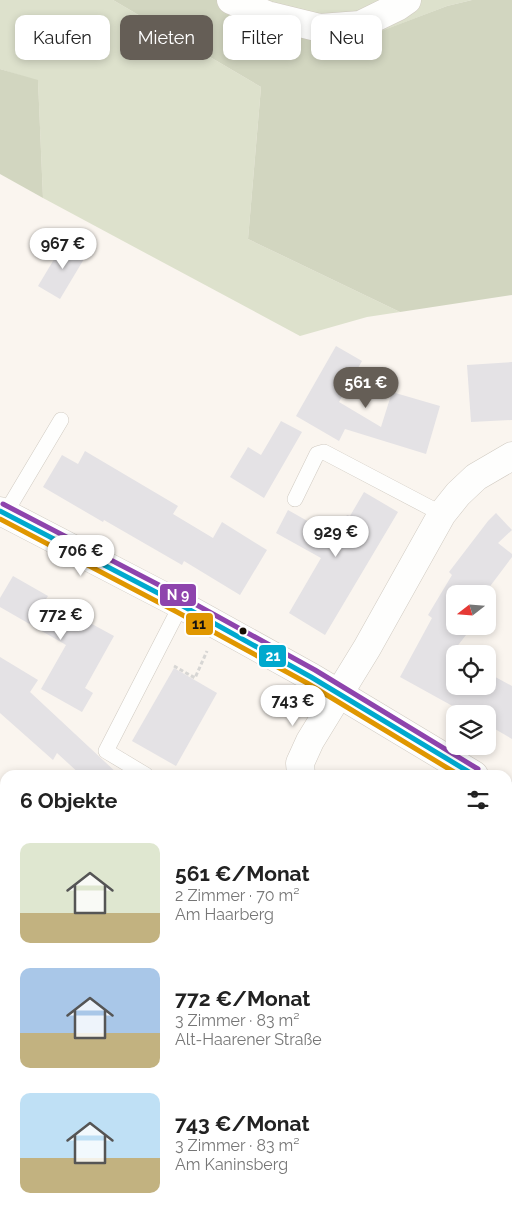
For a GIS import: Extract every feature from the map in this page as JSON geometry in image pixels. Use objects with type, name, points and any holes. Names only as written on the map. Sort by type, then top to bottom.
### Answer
[{"type":"street","points":[[230,0],[267,15],[320,28],[360,25],[398,7],[407,0]]},
{"type":"street","points":[[301,770],[300,763],[310,741],[442,514],[458,494],[476,477],[512,456]]},
{"type":"street","points":[[3,512],[181,605],[339,693],[466,770]]},
{"type":"lane","points":[[3,512],[61,420]]},
{"type":"lane","points":[[295,499],[317,454],[324,452],[442,514]]},
{"type":"lane","points":[[138,770],[106,751],[181,605]]},
{"type":"path","points":[[169,671],[172,665],[195,678],[202,663]]},
{"type":"green space","points":[[0,0],[113,0],[139,15],[120,15],[120,60],[213,59],[261,87],[248,239],[400,312],[367,317],[300,336],[43,198],[38,81],[0,69]]},
{"type":"green space","points":[[113,0],[266,0],[311,19],[311,60],[382,60],[382,31],[447,6],[472,0],[512,0],[512,295],[400,312],[248,239],[261,87],[213,59],[213,15],[139,15]]},
{"type":"green space","points":[[266,0],[472,0],[447,6],[382,31],[382,15],[311,15],[311,18]]},
{"type":"green space","points":[[0,69],[38,80],[43,198],[0,174]]},
{"type":"building","points":[[65,241],[87,254],[60,299],[38,286]]},
{"type":"building","points":[[336,346],[362,361],[339,402],[381,427],[392,392],[440,406],[426,454],[345,429],[339,441],[296,416]]},
{"type":"building","points":[[512,362],[512,420],[471,422],[467,365]]},
{"type":"building","points":[[281,421],[302,432],[264,498],[230,477],[248,447],[261,455]]},
{"type":"building","points":[[85,451],[178,506],[173,514],[213,538],[222,522],[267,550],[240,595],[184,561],[182,565],[43,487],[62,455],[78,464]]},
{"type":"building","points":[[364,492],[398,512],[325,635],[289,613],[321,558],[276,533],[288,510],[334,536],[347,515],[350,516]]},
{"type":"building","points":[[496,513],[512,530],[498,543],[512,554],[512,557],[491,585],[446,585],[452,575],[449,572]]},
{"type":"building","points":[[13,576],[48,596],[46,599],[114,636],[85,688],[93,693],[82,712],[41,689],[66,645],[0,607],[0,598]]},
{"type":"building","points":[[446,585],[446,635],[466,635],[458,645],[446,645],[446,695],[496,695],[496,677],[512,686],[512,739],[496,730],[496,705],[451,705],[400,677],[432,618],[428,615]]},
{"type":"building","points":[[0,657],[38,680],[30,692],[114,770],[76,770],[57,753],[53,760],[0,713]]},
{"type":"building","points":[[174,668],[217,693],[176,766],[132,741]]},
{"type":"transit line","points":[[3,504],[184,598],[315,670],[478,769]]},
{"type":"transit line","name":"21","points":[[0,511],[181,605],[311,677],[466,770]]},
{"type":"transit line","name":"11","points":[[0,519],[307,683],[451,770]]}]
